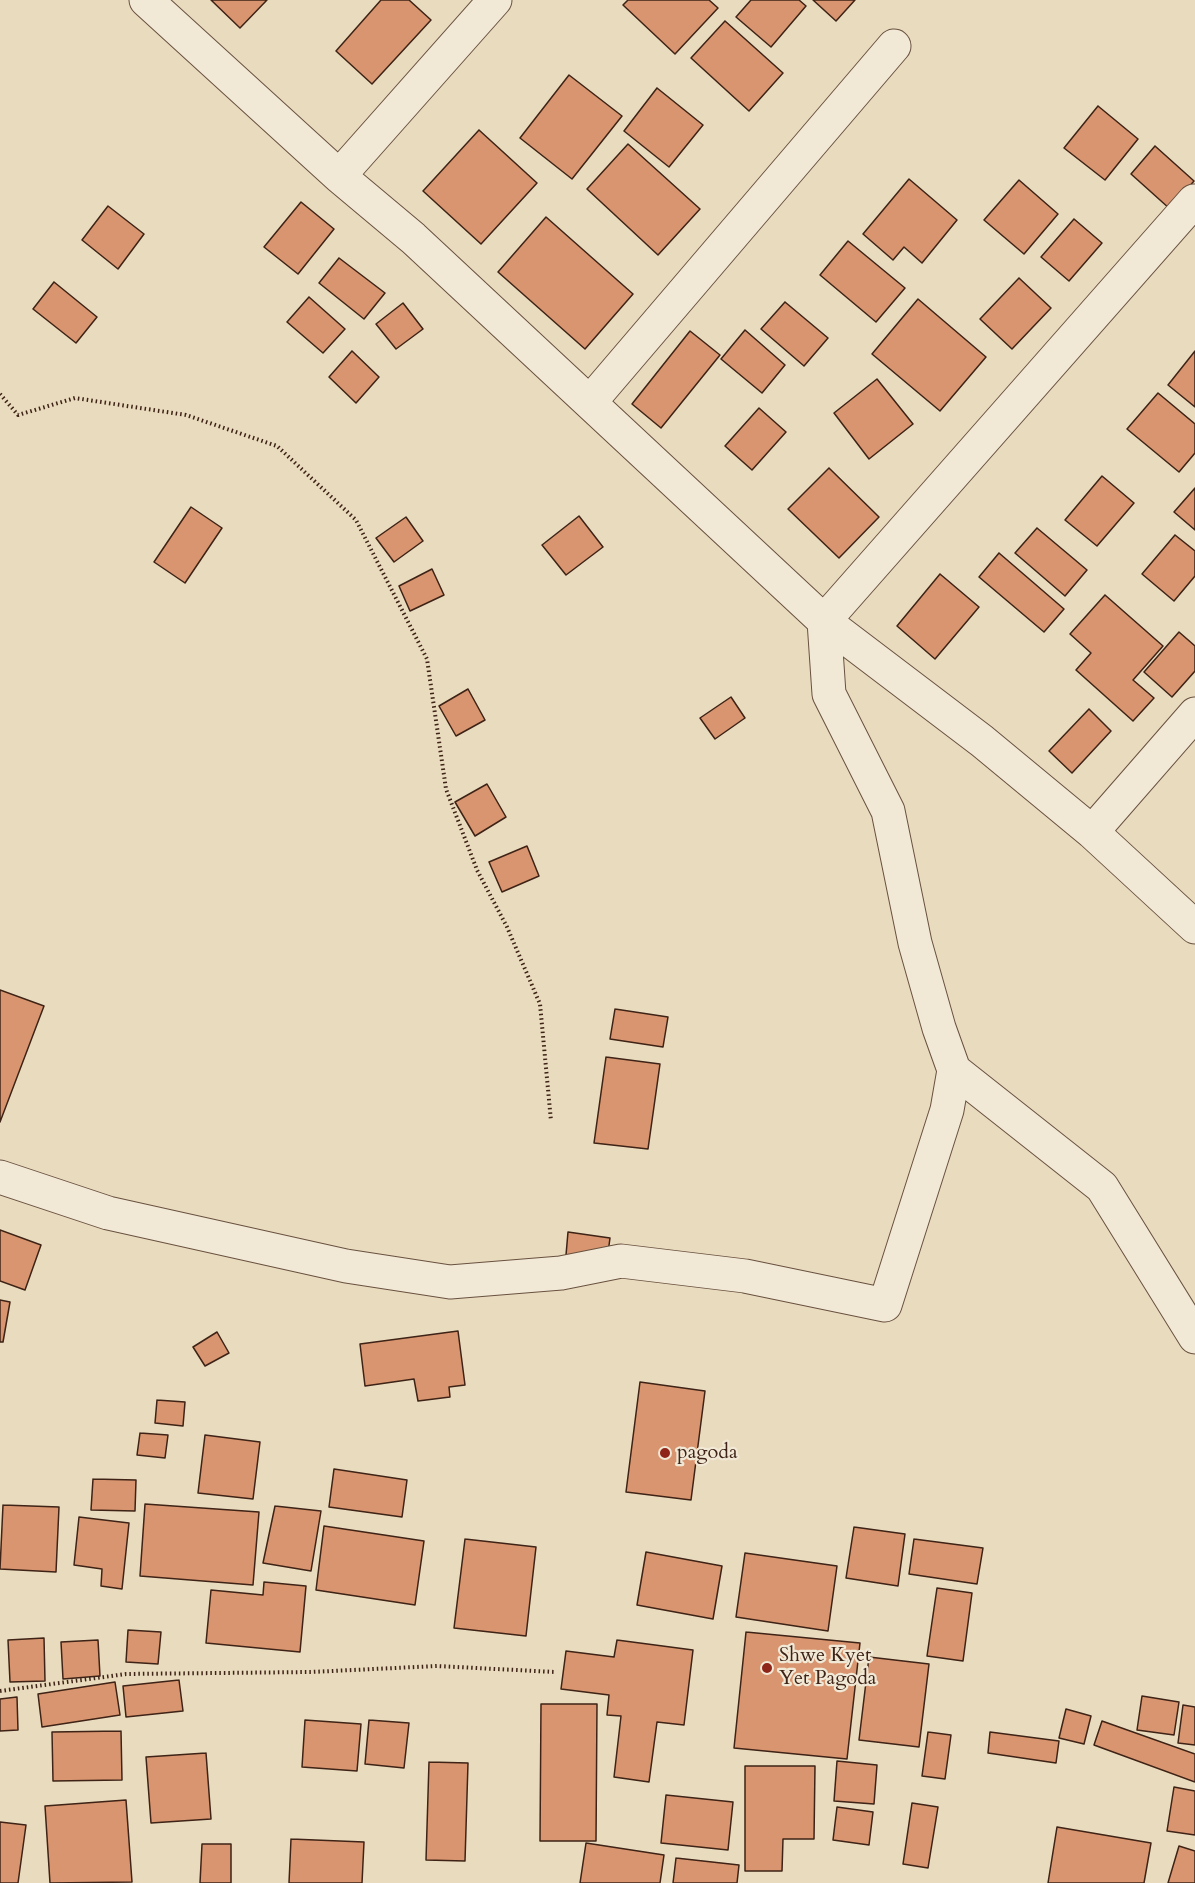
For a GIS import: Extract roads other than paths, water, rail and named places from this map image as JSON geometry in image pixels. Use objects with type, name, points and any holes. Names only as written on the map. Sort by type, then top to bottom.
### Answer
[{"type":"street","points":[[146,0],[339,176],[413,238],[824,621],[982,741],[1092,832],[1195,927]]},
{"type":"street","points":[[339,176],[495,0]]},
{"type":"street","points":[[590,402],[894,46]]},
{"type":"street","points":[[0,1177],[108,1213],[346,1266],[450,1282],[561,1273],[621,1261],[745,1276],[885,1305],[947,1110],[954,1070],[939,1028],[915,943],[888,811],[829,694],[824,621],[1194,201]]},
{"type":"street","points":[[1092,832],[1195,714]]},
{"type":"street","points":[[954,1070],[1101,1187],[1195,1337]]},
{"type":"place","name":"pagoda","points":[[665,1453]]},
{"type":"place","name":"Shwe Kyet Yet Pagoda","points":[[767,1668]]}]
